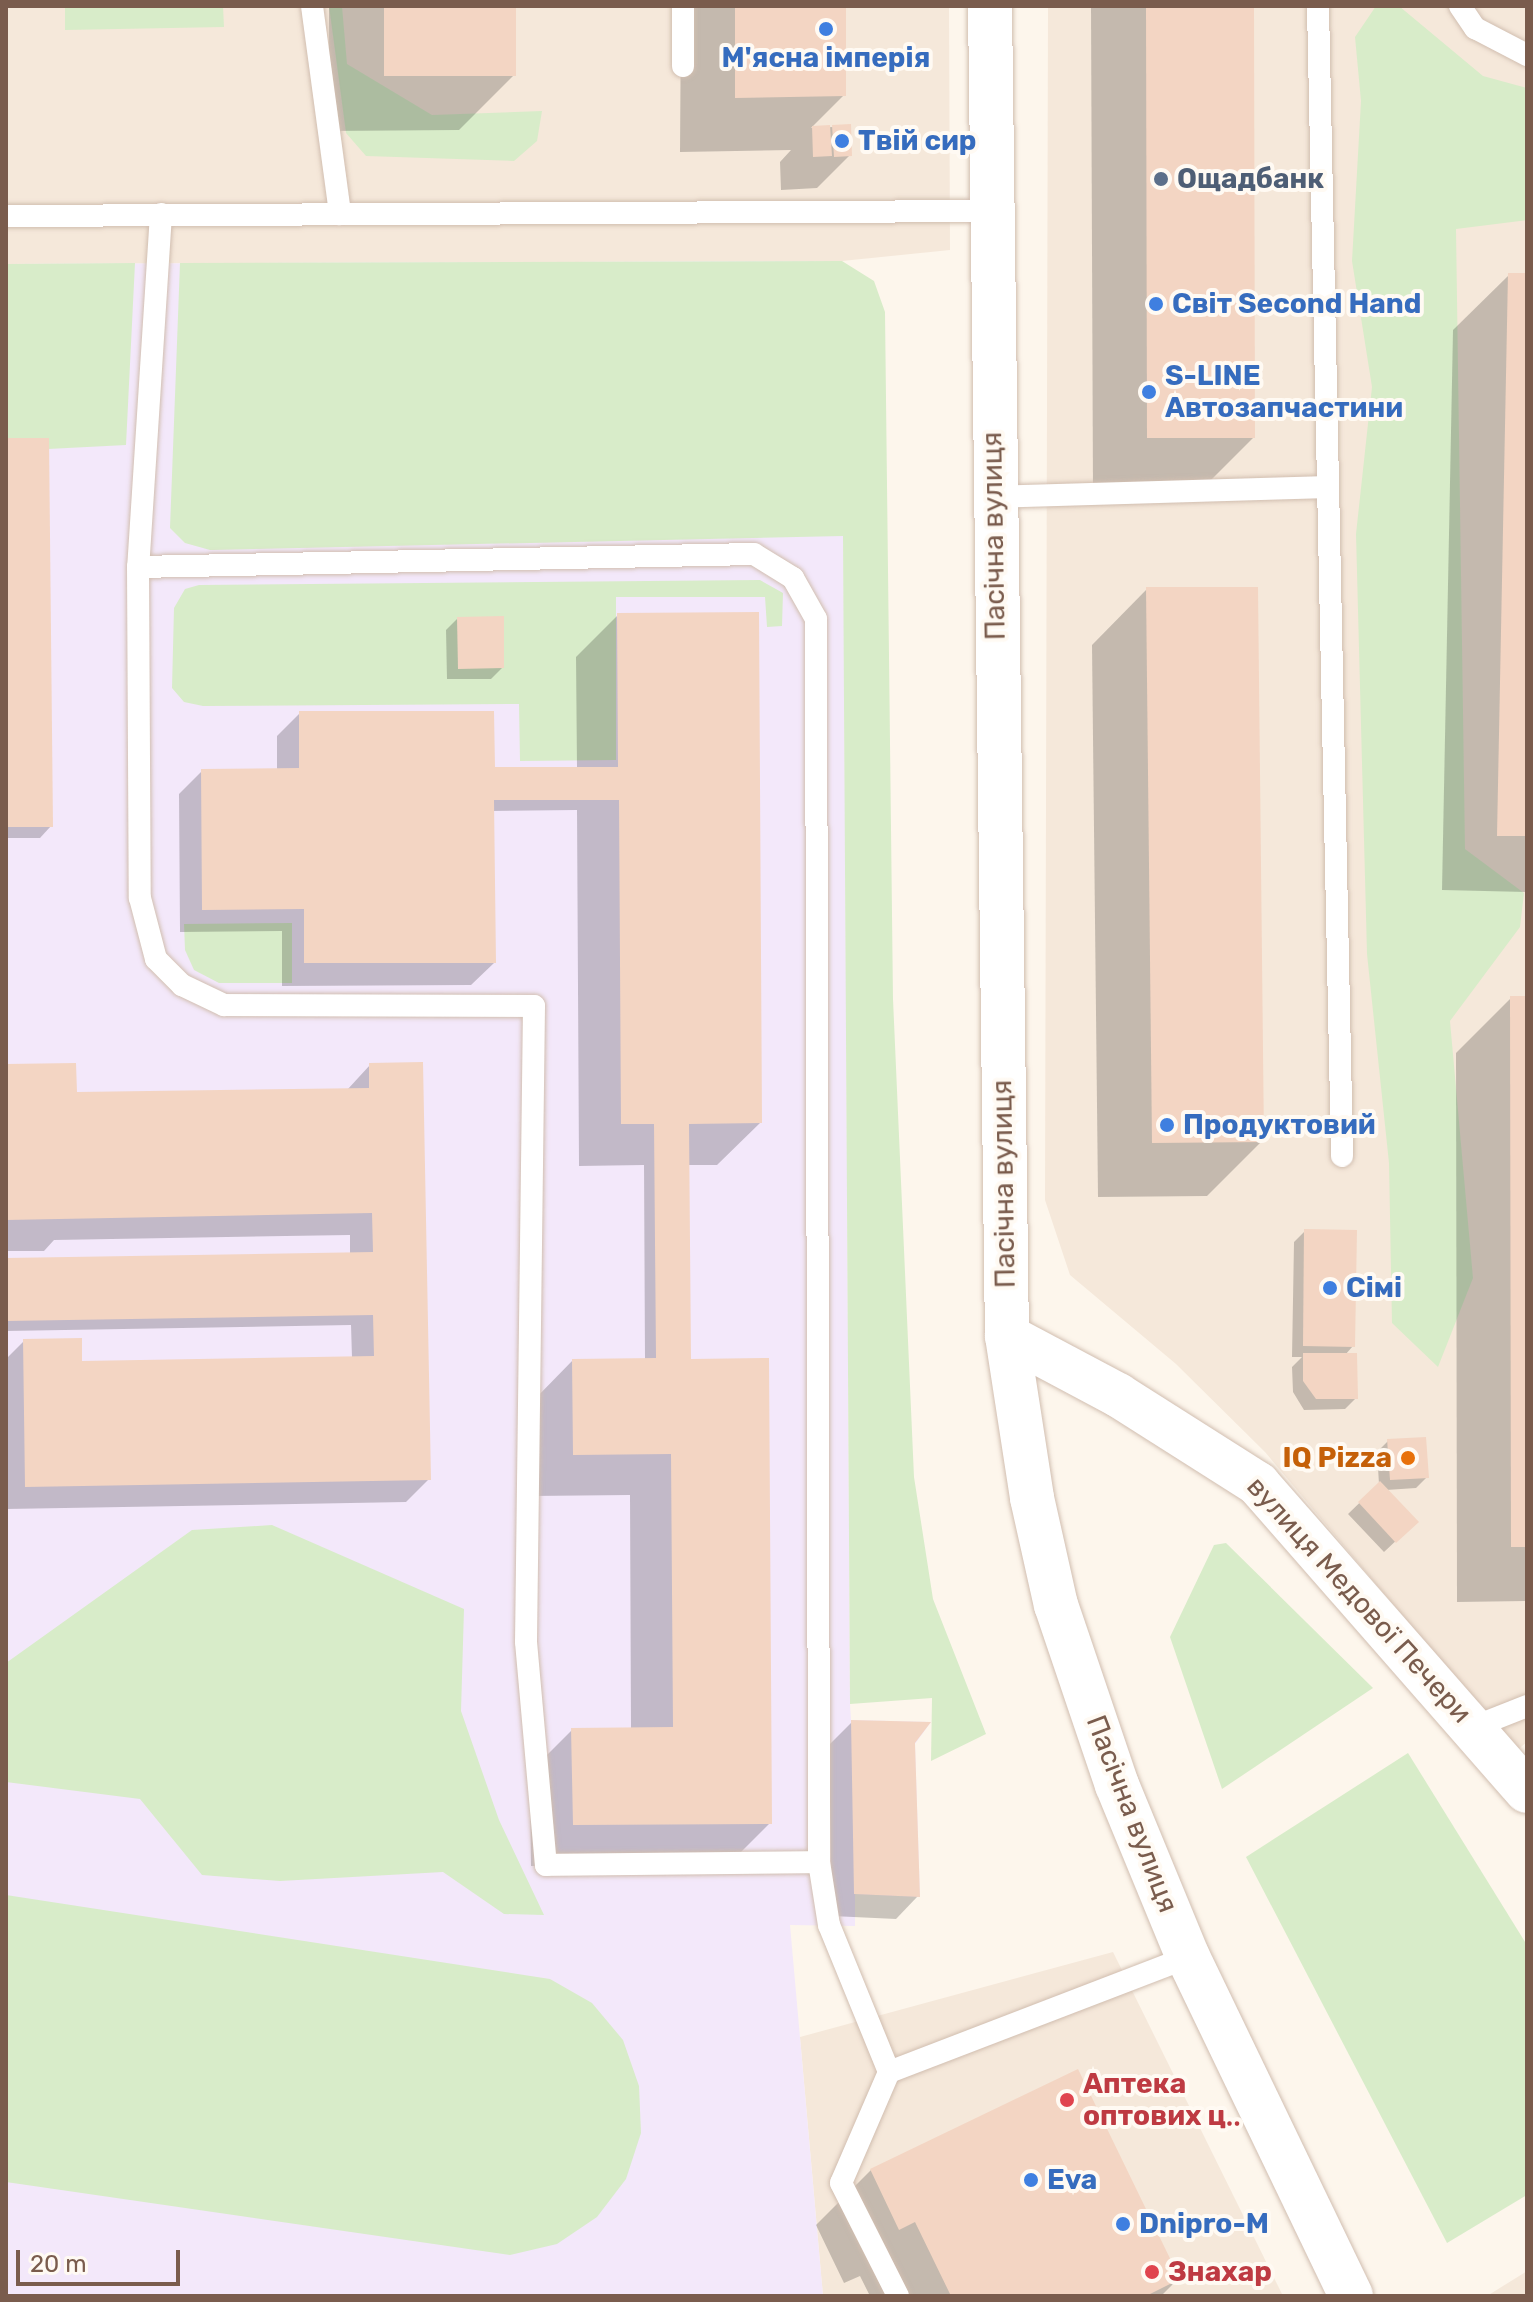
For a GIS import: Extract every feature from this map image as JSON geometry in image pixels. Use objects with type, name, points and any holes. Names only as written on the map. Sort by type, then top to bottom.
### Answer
[{"type":"main road","name":"Пасічна вулиця","points":[[990,6],[992,497],[1007,1336],[1056,1605],[1188,1957],[1351,2296]]},
{"type":"main road","name":"вулиця Медової Печери","points":[[1007,1336],[1234,1463],[1474,1727],[1527,1791]]},
{"type":"lane","points":[[312,6],[340,214]]},
{"type":"lane","points":[[683,6],[683,66]]},
{"type":"lane","points":[[1318,6],[1342,1156]]},
{"type":"lane","points":[[1460,6],[1475,28],[1527,55]]},
{"type":"lane","points":[[6,216],[992,211]]},
{"type":"lane","points":[[161,214],[138,567],[140,898],[156,959],[182,985],[224,1005],[534,1006],[526,1642],[546,1865],[819,1862]]},
{"type":"lane","points":[[992,497],[1326,487]]},
{"type":"lane","points":[[138,567],[754,554],[793,578],[816,619],[819,1862],[829,1925],[889,2072]]},
{"type":"lane","points":[[1474,1727],[1527,1706]]},
{"type":"lane","points":[[898,2296],[841,2183],[889,2072],[1188,1957]]},
{"type":"shaded area","points":[[6,6],[949,6],[950,250],[842,261],[6,264]]},
{"type":"shaded area","points":[[1048,6],[1527,6],[1527,1742],[1516,1751],[1265,1452],[1176,1364],[1070,1275],[1045,1200]]},
{"type":"shaded area","points":[[842,261],[850,1704],[851,1720],[931,1722],[915,1744],[920,1897],[855,1894],[855,1926],[790,1925],[823,2296],[6,2296],[6,264]]},
{"type":"shaded area","points":[[1113,1952],[1283,2296],[823,2296],[800,2037]]},
{"type":"shaded area","points":[[1527,2271],[1527,2296],[1487,2296]]},
{"type":"green space","points":[[65,6],[223,6],[224,27],[65,30]]},
{"type":"green space","points":[[329,6],[342,6],[347,64],[432,115],[542,111],[537,141],[514,161],[366,156],[346,133]]},
{"type":"green space","points":[[1376,6],[1399,6],[1483,76],[1527,88],[1527,220],[1456,229],[1465,849],[1524,893],[1520,927],[1450,1021],[1473,1278],[1438,1367],[1392,1323],[1389,1163],[1367,954],[1356,534],[1372,387],[1352,261],[1361,101],[1355,37]]},
{"type":"green space","points":[[842,261],[874,281],[885,312],[893,999],[914,1477],[933,1599],[986,1734],[931,1761],[932,1698],[850,1704],[843,536],[210,550],[185,543],[170,528],[180,263]]},
{"type":"green space","points":[[135,263],[126,445],[48,449],[48,438],[6,438],[6,264]]},
{"type":"green space","points":[[760,580],[783,593],[782,626],[767,627],[765,597],[616,597],[616,760],[520,761],[519,704],[203,706],[184,702],[172,688],[174,608],[185,589],[199,585]]},
{"type":"green space","points":[[292,923],[292,983],[219,983],[194,970],[185,950],[184,924]]},
{"type":"green space","points":[[272,1525],[464,1609],[461,1711],[499,1820],[544,1915],[504,1914],[443,1872],[280,1881],[202,1875],[140,1799],[6,1782],[6,1663],[192,1530]]},
{"type":"green space","points":[[1226,1543],[1373,1688],[1222,1789],[1170,1637],[1214,1545]]},
{"type":"green space","points":[[1408,1753],[1527,1945],[1527,2195],[1447,2243],[1246,1857]]},
{"type":"green space","points":[[6,1895],[550,1979],[592,2003],[623,2040],[639,2086],[641,2133],[626,2179],[597,2217],[557,2244],[510,2255],[6,2182]]},
{"type":"building","points":[[384,6],[516,6],[516,76],[384,76]]},
{"type":"building","points":[[735,6],[846,6],[846,96],[735,98]]},
{"type":"building","points":[[1146,6],[1254,6],[1255,438],[1147,438]]},
{"type":"building","name":"Твій сир","points":[[851,124],[852,156],[834,157],[832,125]]},
{"type":"building","points":[[830,125],[832,156],[813,157],[812,126]]},
{"type":"building","points":[[1508,273],[1527,273],[1527,836],[1497,836]]},
{"type":"building","points":[[6,438],[49,438],[53,827],[6,827]]},
{"type":"building","points":[[1146,587],[1258,587],[1264,1142],[1152,1143]]},
{"type":"building","points":[[759,612],[762,1123],[689,1124],[691,1359],[769,1358],[772,1824],[573,1825],[571,1728],[673,1727],[671,1454],[573,1455],[572,1359],[656,1358],[654,1124],[621,1124],[619,800],[494,800],[496,963],[304,963],[304,909],[202,910],[201,769],[299,768],[299,711],[494,711],[495,767],[618,767],[617,613]]},
{"type":"building","points":[[504,616],[504,668],[458,669],[457,617]]},
{"type":"building","points":[[1510,996],[1527,996],[1527,1547],[1511,1547]]},
{"type":"building","points":[[423,1062],[431,1480],[25,1487],[23,1339],[82,1338],[82,1361],[374,1356],[373,1315],[6,1321],[6,1258],[373,1252],[372,1213],[6,1220],[6,1064],[76,1063],[77,1092],[369,1088],[369,1063]]},
{"type":"building","name":"Сімі","points":[[1304,1229],[1357,1230],[1355,1347],[1303,1346]]},
{"type":"building","points":[[1303,1353],[1357,1353],[1358,1399],[1316,1399],[1303,1381]]},
{"type":"building","name":"IQ Pizza","points":[[1426,1437],[1429,1478],[1390,1480],[1387,1439]]},
{"type":"building","points":[[1380,1481],[1419,1522],[1396,1543],[1358,1502]]},
{"type":"building","points":[[851,1720],[931,1722],[915,1743],[920,1897],[854,1894]]},
{"type":"building","points":[[1078,2069],[1180,2279],[1146,2296],[951,2296],[915,2222],[899,2230],[870,2169]]},
{"type":"place","name":"М'ясна імперія","points":[[826,29]]},
{"type":"place","name":"Твій сир","points":[[842,141]]},
{"type":"place","name":"Ощадбанк","points":[[1161,179]]},
{"type":"place","name":"Світ Second Hand","points":[[1156,304]]},
{"type":"place","name":"S-LINE Автозапчастини","points":[[1149,392]]},
{"type":"place","name":"Продуктовий","points":[[1167,1125]]},
{"type":"place","name":"Сімі","points":[[1330,1288]]},
{"type":"place","name":"IQ Pizza","points":[[1408,1458]]},
{"type":"place","name":"Аптека оптових ц‥","points":[[1067,2100]]},
{"type":"place","name":"Eva","points":[[1031,2180]]},
{"type":"place","name":"Dnipro-M","points":[[1123,2224]]},
{"type":"place","name":"Знахар","points":[[1152,2272]]}]
